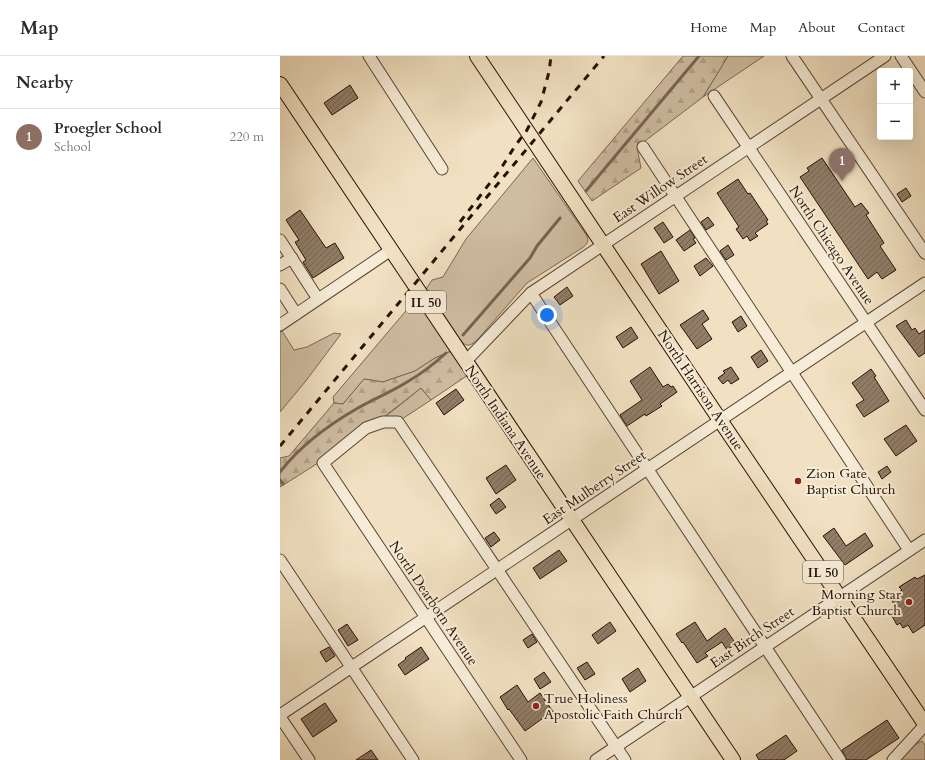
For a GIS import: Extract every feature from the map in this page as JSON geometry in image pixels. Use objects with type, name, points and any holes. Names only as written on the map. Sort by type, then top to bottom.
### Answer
[{"type":"main road","name":"North Harrison Avenue","points":[[477,56],[925,724]]},
{"type":"main road","name":"North Indiana Avenue","points":[[281,90],[466,361],[733,760]]},
{"type":"street","points":[[369,56],[442,169]]},
{"type":"street","points":[[792,56],[925,254]]},
{"type":"street","name":"East Willow Street","points":[[466,361],[531,293],[885,56]]},
{"type":"street","points":[[901,56],[925,92]]},
{"type":"street","name":"North Chicago Avenue","points":[[714,96],[925,410]]},
{"type":"street","points":[[643,147],[909,550]]},
{"type":"street","points":[[280,240],[318,299]]},
{"type":"street","points":[[280,325],[391,250]]},
{"type":"street","points":[[280,265],[292,258]]},
{"type":"street","name":"East Mulberry Street","points":[[280,716],[925,283]]},
{"type":"street","points":[[280,289],[296,314]]},
{"type":"street","points":[[531,293],[840,760]]},
{"type":"street","name":"North Dearborn Avenue","points":[[497,570],[398,422],[383,422],[366,428],[323,463],[521,760]]},
{"type":"street","name":"East Birch Street","points":[[596,760],[925,540]]},
{"type":"street","points":[[280,560],[414,760]]},
{"type":"street","points":[[497,570],[625,760]]},
{"type":"street","points":[[280,716],[309,760]]},
{"type":"street","points":[[893,760],[925,724]]},
{"type":"green space","points":[[683,56],[728,56],[703,97],[637,147],[641,168],[592,201],[578,181]]},
{"type":"green space","points":[[728,56],[764,56],[703,97]]},
{"type":"green space","points":[[533,158],[587,236],[588,241],[582,248],[527,283],[478,339],[472,344],[467,345],[457,336],[426,289],[432,280],[443,277],[466,239]]},
{"type":"green space","points":[[417,300],[451,351],[435,358],[415,371],[383,382],[364,379],[343,404],[334,403],[333,397],[410,306]]},
{"type":"green space","points":[[282,331],[294,350],[307,347],[334,333],[341,334],[305,382],[280,412],[280,332]]},
{"type":"green space","points":[[451,351],[468,375],[431,400],[421,388],[352,440],[280,487],[280,458],[289,456],[334,403],[343,404],[364,379],[383,382],[415,371],[435,358]]},
{"type":"green space","points":[[421,388],[431,400],[402,419],[385,417]]},
{"type":"green space","points":[[922,741],[925,745],[925,760],[899,760],[916,744]]},
{"type":"building","points":[[350,85],[358,98],[332,115],[324,103]]},
{"type":"building","points":[[822,158],[855,207],[861,203],[869,213],[866,215],[884,243],[880,246],[896,270],[882,279],[877,272],[868,279],[800,177],[809,171],[807,168]]},
{"type":"building","points":[[738,179],[748,194],[750,193],[768,220],[766,221],[768,224],[755,233],[758,236],[750,241],[747,236],[743,239],[736,229],[739,227],[717,193]]},
{"type":"building","points":[[906,188],[911,196],[902,202],[897,194]]},
{"type":"building","points":[[300,210],[326,248],[335,243],[344,258],[313,278],[303,262],[306,260],[295,242],[299,240],[286,220]]},
{"type":"building","points":[[708,217],[714,225],[706,230],[701,222]]},
{"type":"building","points":[[663,222],[673,237],[664,243],[654,228]]},
{"type":"building","points":[[690,230],[696,243],[684,251],[676,240]]},
{"type":"building","points":[[728,245],[734,255],[726,260],[720,251]]},
{"type":"building","points":[[661,251],[679,281],[659,294],[641,264]]},
{"type":"building","points":[[706,258],[713,266],[700,276],[694,266]]},
{"type":"building","points":[[567,287],[573,296],[560,305],[554,297]]},
{"type":"building","points":[[703,310],[709,319],[702,324],[712,339],[697,349],[680,325]]},
{"type":"building","points":[[741,316],[747,326],[738,332],[732,322]]},
{"type":"building","points":[[906,320],[912,330],[915,328],[919,334],[925,330],[925,353],[919,357],[896,326]]},
{"type":"building","points":[[631,327],[638,338],[623,348],[616,337]]},
{"type":"building","points":[[761,350],[768,361],[758,368],[751,357]]},
{"type":"building","points":[[650,367],[663,387],[668,384],[671,387],[673,386],[677,392],[660,404],[662,406],[646,416],[645,414],[627,426],[620,415],[642,400],[630,381]]},
{"type":"building","points":[[731,367],[739,379],[731,384],[728,380],[723,384],[718,378],[725,373],[723,371]]},
{"type":"building","points":[[871,369],[876,376],[874,377],[889,401],[864,417],[856,405],[864,400],[852,383]]},
{"type":"building","points":[[456,389],[464,400],[444,415],[436,403]]},
{"type":"building","points":[[906,425],[917,441],[896,456],[884,439]]},
{"type":"building","points":[[506,465],[516,480],[496,494],[486,478]]},
{"type":"building","points":[[887,466],[891,472],[882,479],[878,472]]},
{"type":"building","points":[[499,498],[506,507],[496,514],[490,505]]},
{"type":"building","points":[[834,528],[846,546],[865,533],[873,546],[845,565],[823,536]]},
{"type":"building","points":[[494,532],[500,540],[491,547],[485,538]]},
{"type":"building","points":[[559,550],[567,561],[540,579],[533,568]]},
{"type":"building","name":"Morning Star Baptist Church","points":[[925,575],[925,625],[913,633],[908,625],[903,628],[900,623],[897,625],[892,616],[894,614],[891,608],[895,606],[890,597],[902,590],[899,587],[915,577],[917,579]]},
{"type":"building","points":[[610,622],[616,631],[598,644],[592,635]]},
{"type":"building","points":[[695,622],[707,641],[725,628],[736,644],[727,650],[722,642],[705,653],[708,656],[697,663],[676,634]]},
{"type":"building","points":[[347,624],[358,640],[348,646],[338,630]]},
{"type":"building","points":[[532,634],[537,642],[528,648],[523,640]]},
{"type":"building","points":[[329,647],[335,656],[326,662],[320,652]]},
{"type":"building","points":[[421,647],[429,659],[405,675],[398,665]]},
{"type":"building","points":[[587,662],[595,674],[585,680],[577,668]]},
{"type":"building","points":[[638,668],[646,681],[630,692],[622,679]]},
{"type":"building","points":[[544,672],[551,682],[540,689],[534,679]]},
{"type":"building","name":"True Holiness Apostolic Faith Church","points":[[517,685],[528,702],[540,693],[554,713],[547,718],[546,716],[525,731],[509,709],[508,710],[500,697]]},
{"type":"building","points":[[325,703],[337,721],[313,737],[301,719]]},
{"type":"building","points":[[887,720],[899,738],[866,760],[847,760],[842,750]]},
{"type":"building","points":[[786,735],[797,751],[784,760],[759,760],[756,755]]},
{"type":"building","points":[[371,750],[378,760],[356,760]]},
{"type":"waterway","points":[[586,191],[699,56]]},
{"type":"waterway","points":[[463,335],[530,258],[537,246],[560,218]]},
{"type":"waterway","points":[[280,472],[297,453],[326,428],[358,408],[412,379],[446,353]]},
{"type":"waterway","points":[[280,480],[283,484]]},
{"type":"railway","points":[[460,222],[500,170],[527,130],[541,102],[549,72],[551,56]]},
{"type":"railway","points":[[280,446],[604,56]]},
{"type":"place","name":"Proegler School","points":[[842,181]]},
{"type":"place","name":"Zion Gate Baptist Church","points":[[798,481]]},
{"type":"place","name":"Morning Star Baptist Church","points":[[909,602]]},
{"type":"place","name":"True Holiness Apostolic Faith Church","points":[[536,706]]}]
